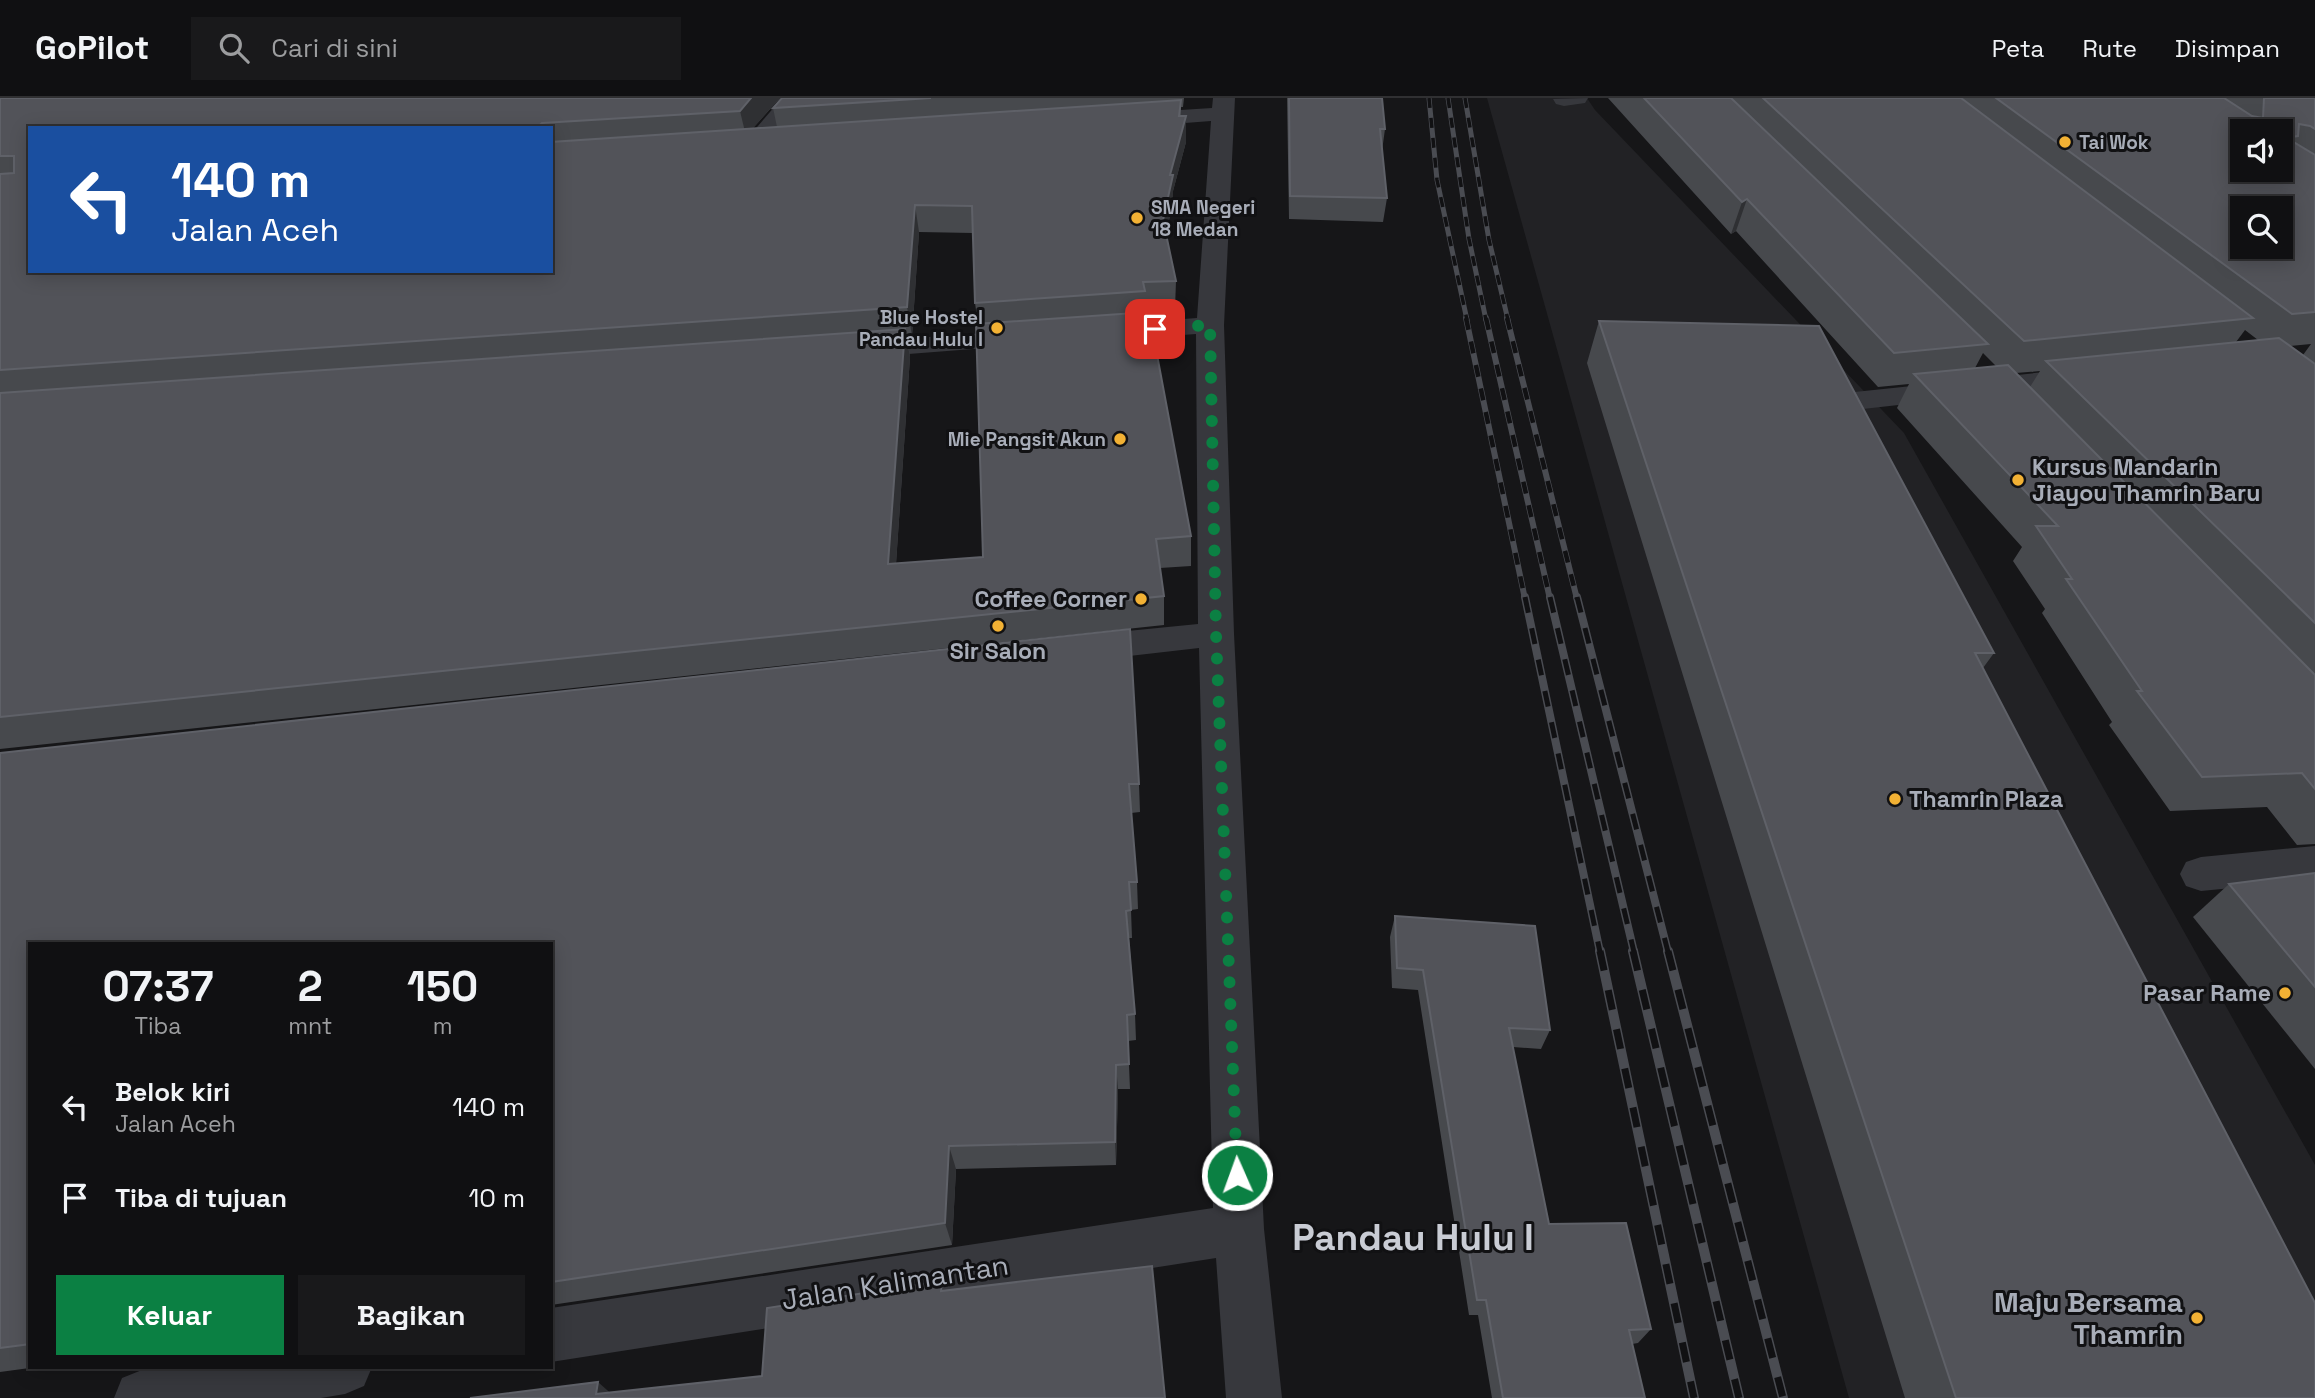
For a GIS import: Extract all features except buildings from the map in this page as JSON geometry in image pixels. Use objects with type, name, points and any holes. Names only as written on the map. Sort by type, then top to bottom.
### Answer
[{"type":"street","points":[[753,145],[794,98]]},
{"type":"street","points":[[1564,99],[1577,98]]},
{"type":"street","points":[[1112,121],[1223,106],[1210,325],[1216,634],[1239,1229],[1254,1398]]},
{"type":"street","points":[[726,147],[781,144]]},
{"type":"street","points":[[835,352],[1210,325]]},
{"type":"street","points":[[1970,359],[2009,398]]},
{"type":"street","points":[[1845,402],[2009,398],[2105,375]]},
{"type":"street","points":[[1050,652],[1216,634]]},
{"type":"street","points":[[2201,874],[2315,863]]},
{"type":"street","name":"Jalan Kalimantan","points":[[553,1335],[1239,1229]]},
{"type":"street","points":[[142,1398],[332,1369]]},
{"type":"shaded area","name":"Thamrin Plaza","points":[[1487,98],[1587,98],[1595,110],[1904,433],[2315,1165],[2315,1398],[1849,1398]]},
{"type":"railway","points":[[1429,98],[1437,180],[1467,320]]},
{"type":"railway","points":[[1448,98],[1469,239],[1486,320]]},
{"type":"railway","points":[[1465,98],[1489,240],[1508,320]]},
{"type":"railway","points":[[1466,318],[1525,599]]},
{"type":"railway","points":[[1486,318],[1550,599]]},
{"type":"railway","points":[[1507,318],[1577,599]]},
{"type":"railway","points":[[1525,597],[1600,952]]},
{"type":"railway","points":[[1550,597],[1634,952]]},
{"type":"railway","points":[[1577,597],[1668,952]]},
{"type":"railway","points":[[1600,951],[1694,1398]]},
{"type":"railway","points":[[1633,951],[1739,1398]]},
{"type":"railway","points":[[1668,951],[1783,1398]]},
{"type":"place","name":"Tai Wok","points":[[2065,142]]},
{"type":"place","name":"SMA Negeri 18 Medan","points":[[1137,218]]},
{"type":"place","name":"Blue Hostel Pandau Hulu I","points":[[997,328]]},
{"type":"place","name":"Mie Pangsit Akun","points":[[1120,439]]},
{"type":"place","name":"Kursus Mandarin Jiayou Thamrin Baru","points":[[2018,480]]},
{"type":"place","name":"Coffee Corner","points":[[1141,599]]},
{"type":"place","name":"Sir Salon","points":[[998,626]]},
{"type":"place","name":"Thamrin Plaza","points":[[1895,799]]},
{"type":"place","name":"Pasar Rame","points":[[2285,993]]},
{"type":"place","name":"Maju Bersama Thamrin","points":[[2197,1318]]},
{"type":"district","name":"Pandau Hulu I","points":[[1413,1237]]},
{"type":"route","points":[[1155,329],[1210,325],[1216,634],[1237,1175]]}]
